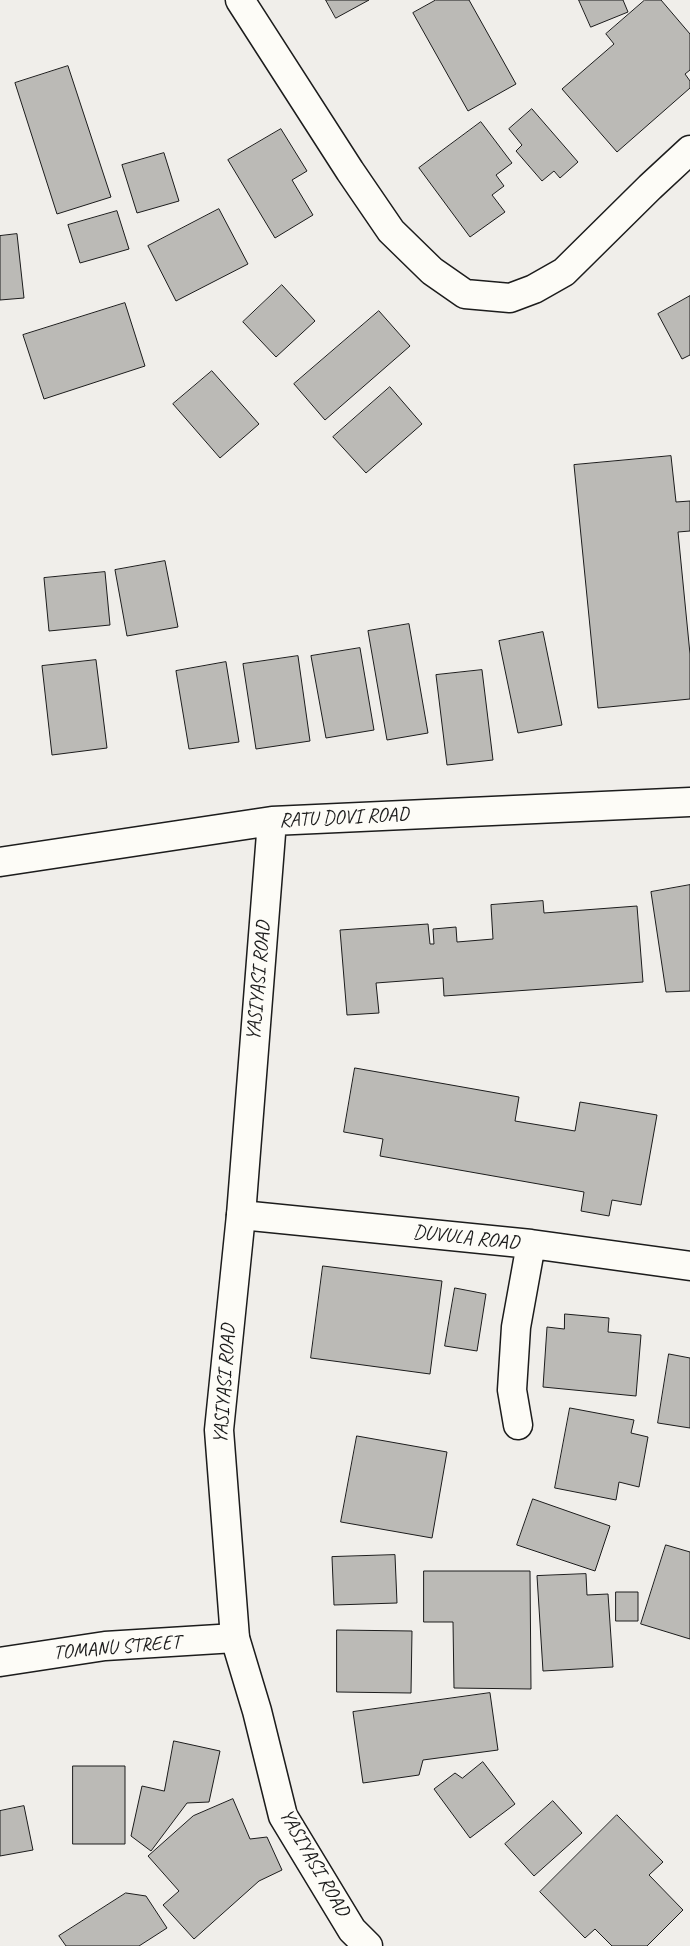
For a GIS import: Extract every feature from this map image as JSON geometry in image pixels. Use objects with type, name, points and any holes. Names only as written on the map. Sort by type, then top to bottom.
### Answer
[{"type":"main road","points":[[240,0],[391,231],[432,271],[465,294],[510,298],[534,289],[564,272],[690,150]]},
{"type":"main road","name":"RATU DOVI ROAD","points":[[0,862],[272,821],[690,802]]},
{"type":"main road","name":"YASIYASI ROAD","points":[[272,821],[240,1215],[218,1430],[235,1638],[257,1711],[283,1816],[352,1930],[368,1946]]},
{"type":"main road","name":"DUVULA ROAD","points":[[240,1215],[531,1244],[690,1266]]},
{"type":"main road","points":[[518,1425],[512,1390],[516,1328],[531,1244]]},
{"type":"main road","name":"TOMANU STREET","points":[[0,1662],[105,1646],[235,1638]]},
{"type":"building","points":[[326,0],[369,0],[336,18]]},
{"type":"building","points":[[436,0],[469,0],[516,84],[468,111],[413,13]]},
{"type":"building","points":[[579,0],[623,0],[628,12],[591,27]]},
{"type":"building","points":[[645,0],[661,0],[690,34],[690,70],[685,74],[690,81],[690,88],[617,152],[562,89],[614,44],[606,34]]},
{"type":"building","points":[[68,66],[111,197],[57,214],[15,83]]},
{"type":"building","points":[[532,109],[578,162],[560,178],[554,171],[542,181],[516,151],[522,145],[509,129]]},
{"type":"building","points":[[481,122],[512,163],[496,175],[504,186],[492,195],[505,212],[470,237],[419,168]]},
{"type":"building","points":[[281,129],[307,171],[292,180],[313,215],[275,238],[228,160]]},
{"type":"building","points":[[164,153],[179,201],[137,213],[122,165]]},
{"type":"building","points":[[219,209],[248,264],[176,301],[148,246]]},
{"type":"building","points":[[117,211],[129,249],[80,263],[68,225]]},
{"type":"building","points":[[17,234],[24,298],[0,300],[0,236]]},
{"type":"building","points":[[282,285],[315,321],[276,357],[243,322]]},
{"type":"building","points":[[690,296],[690,355],[682,359],[658,314]]},
{"type":"building","points":[[125,303],[145,366],[44,399],[23,335]]},
{"type":"building","points":[[379,311],[410,346],[325,420],[294,384]]},
{"type":"building","points":[[212,371],[259,424],[220,458],[173,404]]},
{"type":"building","points":[[390,387],[422,424],[366,473],[333,437]]},
{"type":"building","points":[[671,456],[676,502],[690,501],[690,531],[678,532],[690,654],[690,699],[598,708],[574,465]]},
{"type":"building","points":[[165,561],[178,627],[127,636],[115,570]]},
{"type":"building","points":[[105,572],[110,625],[49,631],[44,578]]},
{"type":"building","points":[[409,624],[428,733],[387,740],[368,631]]},
{"type":"building","points":[[543,632],[562,725],[518,733],[499,641]]},
{"type":"building","points":[[360,648],[374,730],[326,738],[311,656]]},
{"type":"building","points":[[298,656],[310,741],[256,749],[243,664]]},
{"type":"building","points":[[96,660],[107,748],[52,755],[42,666]]},
{"type":"building","points":[[226,662],[239,742],[189,749],[176,671]]},
{"type":"building","points":[[482,670],[493,760],[447,765],[436,675]]},
{"type":"building","points":[[690,885],[690,991],[666,992],[651,892]]},
{"type":"building","points":[[543,901],[544,913],[637,906],[643,982],[444,996],[443,978],[376,983],[379,1013],[347,1015],[340,930],[428,924],[430,944],[434,944],[433,929],[456,927],[457,942],[493,939],[491,905]]},
{"type":"building","points":[[355,1068],[519,1097],[515,1121],[575,1131],[580,1102],[657,1115],[641,1205],[612,1200],[609,1216],[581,1211],[584,1192],[380,1156],[383,1139],[344,1132]]},
{"type":"building","points":[[323,1266],[442,1281],[430,1374],[311,1358]]},
{"type":"building","points":[[455,1288],[486,1294],[477,1351],[445,1346]]},
{"type":"building","points":[[565,1314],[609,1318],[608,1332],[641,1335],[636,1396],[543,1387],[547,1327],[564,1329]]},
{"type":"building","points":[[669,1354],[690,1358],[690,1428],[658,1423]]},
{"type":"building","points":[[570,1408],[634,1420],[631,1433],[648,1437],[639,1487],[619,1482],[616,1500],[555,1488]]},
{"type":"building","points":[[357,1436],[447,1452],[432,1538],[341,1522]]},
{"type":"building","points":[[533,1499],[610,1526],[595,1571],[517,1545]]},
{"type":"building","points":[[666,1545],[690,1552],[690,1639],[641,1624]]},
{"type":"building","points":[[395,1555],[397,1603],[334,1605],[332,1557]]},
{"type":"building","points":[[424,1571],[530,1571],[531,1689],[454,1688],[453,1622],[424,1622]]},
{"type":"building","points":[[586,1574],[587,1595],[608,1594],[613,1667],[543,1671],[537,1576]]},
{"type":"building","points":[[616,1592],[638,1592],[638,1621],[616,1621]]},
{"type":"building","points":[[337,1630],[412,1631],[411,1693],[337,1692]]},
{"type":"building","points":[[490,1693],[498,1750],[423,1760],[419,1775],[363,1783],[353,1712]]},
{"type":"building","points":[[174,1741],[220,1751],[209,1802],[187,1803],[151,1851],[131,1836],[142,1786],[164,1791]]},
{"type":"building","points":[[483,1762],[515,1804],[470,1838],[434,1789],[455,1773],[462,1778]]},
{"type":"building","points":[[73,1766],[125,1766],[125,1844],[73,1844]]},
{"type":"building","points":[[233,1799],[250,1839],[267,1837],[282,1870],[259,1881],[194,1939],[163,1905],[179,1891],[148,1856],[193,1816]]},
{"type":"building","points":[[553,1801],[582,1833],[534,1876],[505,1844]]},
{"type":"building","points":[[24,1806],[33,1850],[0,1856],[0,1811]]},
{"type":"building","points":[[617,1815],[663,1862],[649,1875],[683,1910],[647,1946],[612,1946],[595,1929],[585,1938],[540,1892]]},
{"type":"building","points":[[126,1893],[146,1896],[167,1928],[139,1946],[66,1946],[59,1936]]}]
